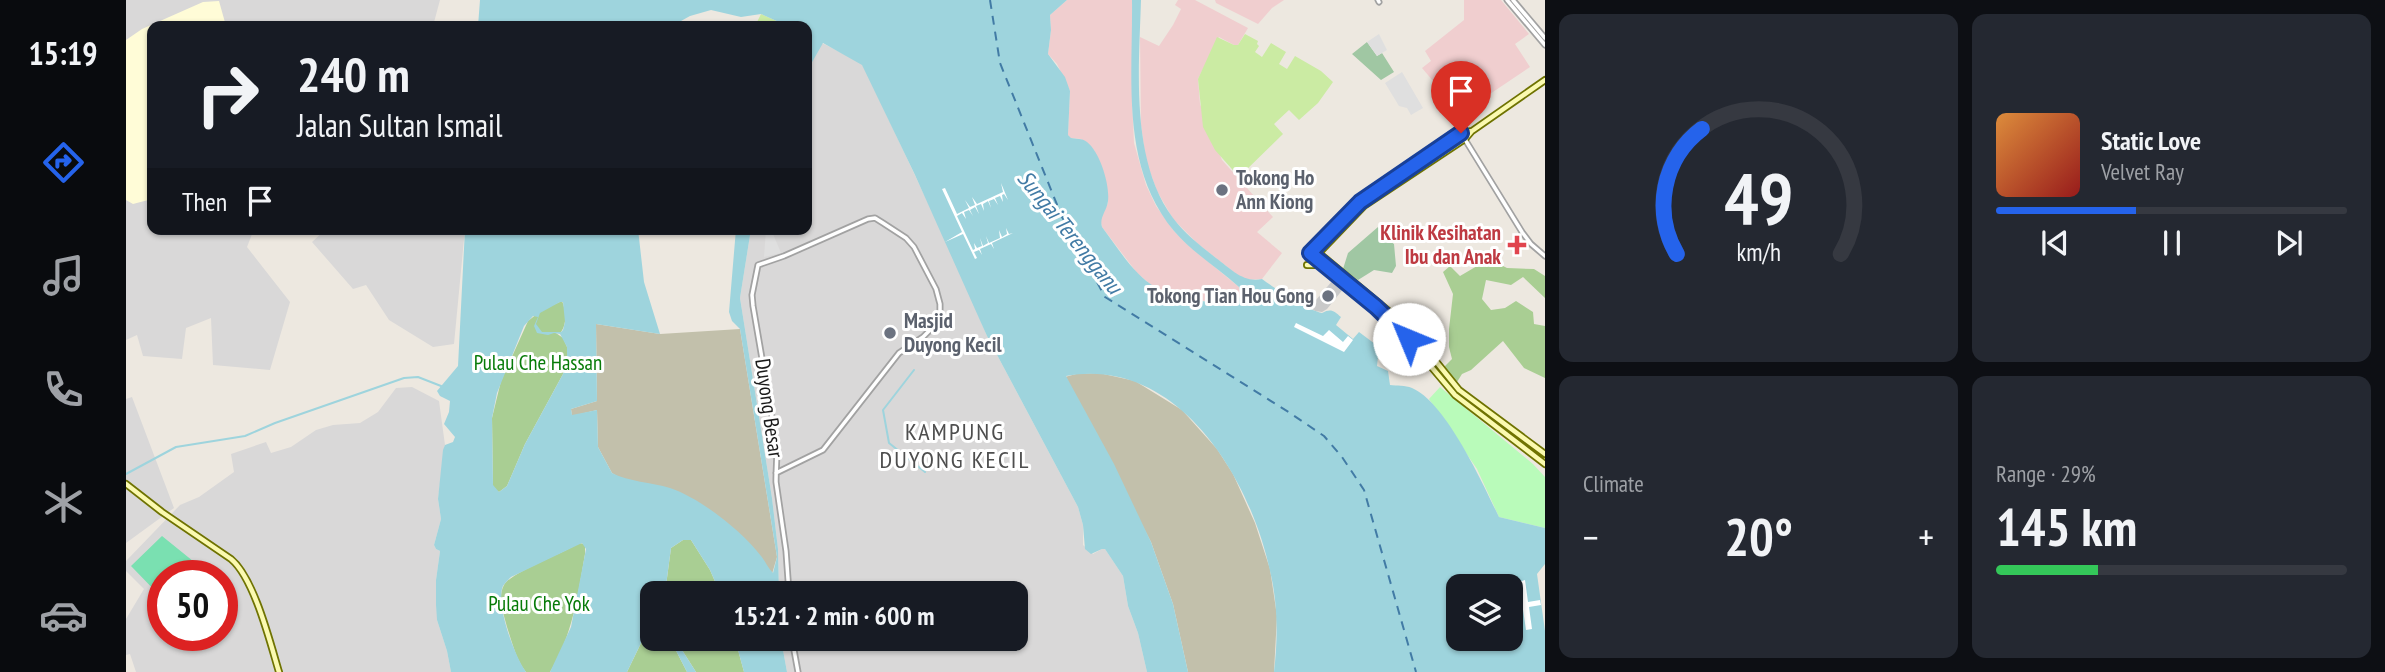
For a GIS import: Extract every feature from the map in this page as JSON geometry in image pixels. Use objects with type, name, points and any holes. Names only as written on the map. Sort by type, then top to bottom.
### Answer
[{"type":"main road","points":[[1317,255],[1364,206],[1545,82]]},
{"type":"main road","points":[[1472,131],[1461,133],[1360,202],[1312,251],[1409,328],[1460,390],[1545,452]]},
{"type":"main road","points":[[1327,244],[1327,263]]},
{"type":"main road","points":[[1307,265],[1327,263],[1396,325],[1455,395],[1545,464]]},
{"type":"main road","points":[[127,485],[241,568],[251,588],[279,672]]},
{"type":"street","points":[[1507,0],[1545,45]]},
{"type":"street","points":[[1513,0],[1545,38]]},
{"type":"street","points":[[1461,133],[1522,232],[1545,256]]},
{"type":"street","name":"Duyong Besar","points":[[776,473],[812,458],[822,450],[899,353],[935,325],[940,316],[940,304],[929,273],[911,243],[875,218],[758,265],[752,295],[778,446],[776,473],[788,581]]},
{"type":"street","points":[[795,651],[799,672]]},
{"type":"shaded area","points":[[126,0],[440,0],[434,21],[147,21],[147,235],[252,235],[247,247],[290,302],[270,370],[213,365],[211,318],[186,328],[182,359],[143,356],[137,335],[126,340]]},
{"type":"shaded area","points":[[1067,0],[1132,0],[1134,143],[1146,185],[1156,206],[1174,231],[1239,287],[1242,292],[1239,299],[1228,303],[1185,299],[1157,290],[1137,273],[1102,227],[1100,219],[1108,203],[1106,183],[1094,150],[1081,139],[1070,138],[1068,135],[1070,91],[1057,64],[1048,54],[1050,15]]},
{"type":"shaded area","points":[[1178,0],[1195,0],[1248,28],[1238,45],[1219,37],[1198,79],[1200,104],[1222,160],[1273,217],[1257,232],[1282,253],[1262,279],[1244,280],[1198,244],[1173,219],[1157,191],[1146,161],[1141,125],[1140,37],[1159,46],[1181,9],[1175,5]]},
{"type":"shaded area","points":[[1215,0],[1284,0],[1272,8],[1258,24],[1216,3]]},
{"type":"shaded area","points":[[1464,0],[1501,0],[1529,34],[1515,44],[1530,67],[1478,102],[1469,90],[1450,101],[1422,68],[1431,61],[1425,51],[1464,20]]},
{"type":"shaded area","points":[[219,1],[225,21],[160,21],[203,2]]},
{"type":"shaded area","points":[[147,27],[147,200],[133,204],[126,200],[126,40]]},
{"type":"shaded area","points":[[1379,34],[1387,50],[1377,56],[1367,42]]},
{"type":"shaded area","points":[[821,44],[824,44],[860,62],[864,67],[959,269],[987,336],[1078,507],[1083,525],[1083,545],[1093,554],[1105,549],[1123,576],[1128,606],[1138,633],[1147,672],[787,672],[783,651],[1028,651],[1028,581],[779,581],[772,498],[740,298],[750,235],[812,235],[812,61]]},
{"type":"shaded area","points":[[1402,72],[1423,108],[1411,115],[1407,108],[1399,106],[1385,83]]},
{"type":"shaded area","points":[[320,235],[464,235],[454,344],[433,347],[389,320],[366,285],[353,289],[312,242]]},
{"type":"shaded area","points":[[766,235],[774,235],[781,253],[764,257]]},
{"type":"shaded area","name":"Tokong Tian Hou Gong","points":[[1333,280],[1344,288],[1327,309],[1322,312],[1315,311],[1310,307]]},
{"type":"shaded area","points":[[596,324],[660,334],[740,329],[777,557],[772,574],[612,473],[598,447],[597,410],[572,416],[571,409],[597,401]]},
{"type":"shaded area","points":[[1099,373],[1135,381],[1182,410],[1217,449],[1233,474],[1255,523],[1270,569],[1277,616],[1274,672],[1188,672],[1173,604],[1151,542],[1065,377]]},
{"type":"shaded area","points":[[412,387],[439,401],[445,445],[438,499],[441,519],[434,545],[440,551],[436,580],[437,620],[451,672],[136,672],[130,654],[126,655],[126,619],[144,589],[126,571],[126,561],[180,505],[199,497],[234,472],[231,454],[266,442],[271,453],[291,447],[316,430],[333,425],[360,423],[378,412],[396,388]]},
{"type":"shaded area","points":[[132,397],[174,508],[126,543],[126,399]]},
{"type":"green space","points":[[761,14],[777,21],[758,21]]},
{"type":"green space","points":[[1245,34],[1258,41],[1259,46],[1255,52],[1262,57],[1271,43],[1286,52],[1279,64],[1287,69],[1295,56],[1321,71],[1333,82],[1318,103],[1299,120],[1289,110],[1274,124],[1283,134],[1239,177],[1215,150],[1203,127],[1198,79],[1217,37],[1238,45]]},
{"type":"green space","points":[[1367,42],[1377,56],[1382,53],[1394,72],[1381,80],[1352,54]]},
{"type":"green space","points":[[1378,227],[1384,237],[1394,244],[1396,266],[1392,273],[1374,270],[1358,280],[1343,269],[1348,253]]},
{"type":"green space","points":[[1489,259],[1507,268],[1534,269],[1545,276],[1545,298],[1523,277],[1511,285],[1486,280],[1482,299],[1491,310],[1505,308],[1516,301],[1533,312],[1534,324],[1545,326],[1545,378],[1524,368],[1503,341],[1471,370],[1462,374],[1457,382],[1444,367],[1452,359],[1449,329],[1453,294],[1443,272],[1450,266],[1460,276]]},
{"type":"green space","name":"Pulau Che Hassan","points":[[562,301],[565,321],[561,332],[556,333],[563,338],[567,347],[563,374],[525,444],[507,486],[499,492],[493,488],[492,418],[501,381],[528,321],[542,310]]},
{"type":"green space","points":[[1440,387],[1545,477],[1545,528],[1499,517],[1477,469],[1429,399]]},
{"type":"green space","points":[[162,536],[192,560],[147,560],[147,582],[131,566]]},
{"type":"green space","points":[[683,540],[691,540],[715,581],[667,581],[671,548]]},
{"type":"green space","name":"Pulau Che Yok","points":[[579,543],[585,544],[585,554],[564,645],[550,672],[526,672],[515,651],[503,612],[501,595],[504,585],[516,575]]},
{"type":"green space","points":[[640,645],[640,651],[676,651],[687,672],[627,672]]},
{"type":"green space","points":[[683,651],[738,651],[744,672],[696,672]]},
{"type":"water","name":"Sungai Terengganu","points":[[480,0],[1067,0],[1050,15],[1048,54],[1065,77],[1070,91],[1068,135],[1087,142],[1096,153],[1103,169],[1108,194],[1102,227],[1135,271],[1158,289],[1189,299],[1231,302],[1241,296],[1239,287],[1174,231],[1157,206],[1145,179],[1137,150],[1131,91],[1132,0],[1141,0],[1140,113],[1143,142],[1159,195],[1173,218],[1193,240],[1238,274],[1249,279],[1262,279],[1316,311],[1334,312],[1341,317],[1336,325],[1353,339],[1359,332],[1379,347],[1377,366],[1388,371],[1390,385],[1412,388],[1425,396],[1438,410],[1463,446],[1499,517],[1545,528],[1545,564],[1537,574],[1545,631],[1545,672],[1274,672],[1276,621],[1270,571],[1260,535],[1245,498],[1226,463],[1202,431],[1174,404],[1142,385],[1106,375],[1066,376],[1114,464],[1151,542],[1173,604],[1188,672],[1147,672],[1138,633],[1128,606],[1123,576],[1105,549],[1091,554],[1085,549],[1078,507],[987,336],[862,65],[823,43],[812,62],[812,21],[777,21],[761,14],[741,17],[711,10],[681,21],[478,21]]},
{"type":"water","points":[[465,235],[639,235],[644,282],[660,334],[596,324],[597,401],[571,409],[572,415],[597,410],[598,447],[612,473],[670,488],[694,499],[743,536],[773,573],[777,557],[740,329],[732,321],[729,312],[735,235],[750,235],[740,298],[772,498],[778,549],[779,581],[715,581],[691,540],[683,540],[671,548],[667,581],[640,581],[640,645],[627,672],[550,672],[571,627],[586,549],[582,543],[511,577],[503,586],[501,594],[504,617],[512,643],[526,672],[451,672],[437,620],[436,580],[440,551],[434,545],[441,519],[438,499],[443,450],[455,437],[444,424],[450,401],[440,396],[437,391],[458,366]],"holes":[[[560,302],[563,302],[565,322],[561,332],[542,332],[536,324],[540,313]],[[533,316],[538,317],[534,326],[537,333],[560,334],[567,347],[567,360],[563,374],[525,444],[507,486],[499,492],[493,485],[492,418],[497,393],[524,326]]]},
{"type":"water","points":[[676,651],[683,651],[696,672],[687,672]]},
{"type":"water","points":[[738,651],[783,651],[787,672],[744,672]]},
{"type":"pier","points":[[1001,183],[1008,200],[1004,194],[1003,202],[1000,196],[995,198],[998,205],[994,199],[989,201],[991,208],[988,201],[983,204],[984,211],[981,204],[976,206],[979,214],[975,207],[970,210],[973,216],[969,210],[964,212],[966,219],[962,213],[957,216],[973,250],[974,243],[977,248],[982,246],[980,238],[983,246],[988,243],[986,236],[989,243],[1000,238],[999,230],[1002,237],[1007,234],[1006,228],[1009,234],[1013,233],[992,243],[994,249],[991,244],[980,249],[982,255],[979,250],[974,252],[977,258],[975,259],[963,234],[945,242],[962,232],[942,189],[945,188],[957,214],[969,208],[965,200],[970,207],[975,205],[972,197],[977,204],[1003,192]]},
{"type":"pier","points":[[1296,323],[1323,336],[1329,330],[1343,342],[1348,336],[1353,340],[1344,352],[1294,327]]},
{"type":"pier","points":[[1525,580],[1528,602],[1540,600],[1541,605],[1529,607],[1532,629],[1526,630],[1523,609]]},
{"type":"waterway","points":[[914,370],[883,410],[889,443],[925,472]]},
{"type":"waterway","points":[[126,474],[176,447],[245,436],[404,378],[418,377],[441,386]]},
{"type":"ferry route","points":[[990,0],[1000,63],[1062,217],[1105,297],[1290,413],[1324,436],[1342,457],[1364,490],[1416,672]]},
{"type":"place","name":"Tokong Ho Ann Kiong","points":[[1222,190]]},
{"type":"place","name":"Klinik Kesihatan Ibu dan Anak","points":[[1517,245]]},
{"type":"place","name":"Tokong Tian Hou Gong","points":[[1328,296]]},
{"type":"place","name":"Masjid Duyong Kecil","points":[[890,333]]},
{"type":"district","name":"KAMPUNG DUYONG KECIL","points":[[955,446]]},
{"type":"route","points":[[1409,339],[1376,307],[1310,253],[1360,202],[1461,133]]}]
